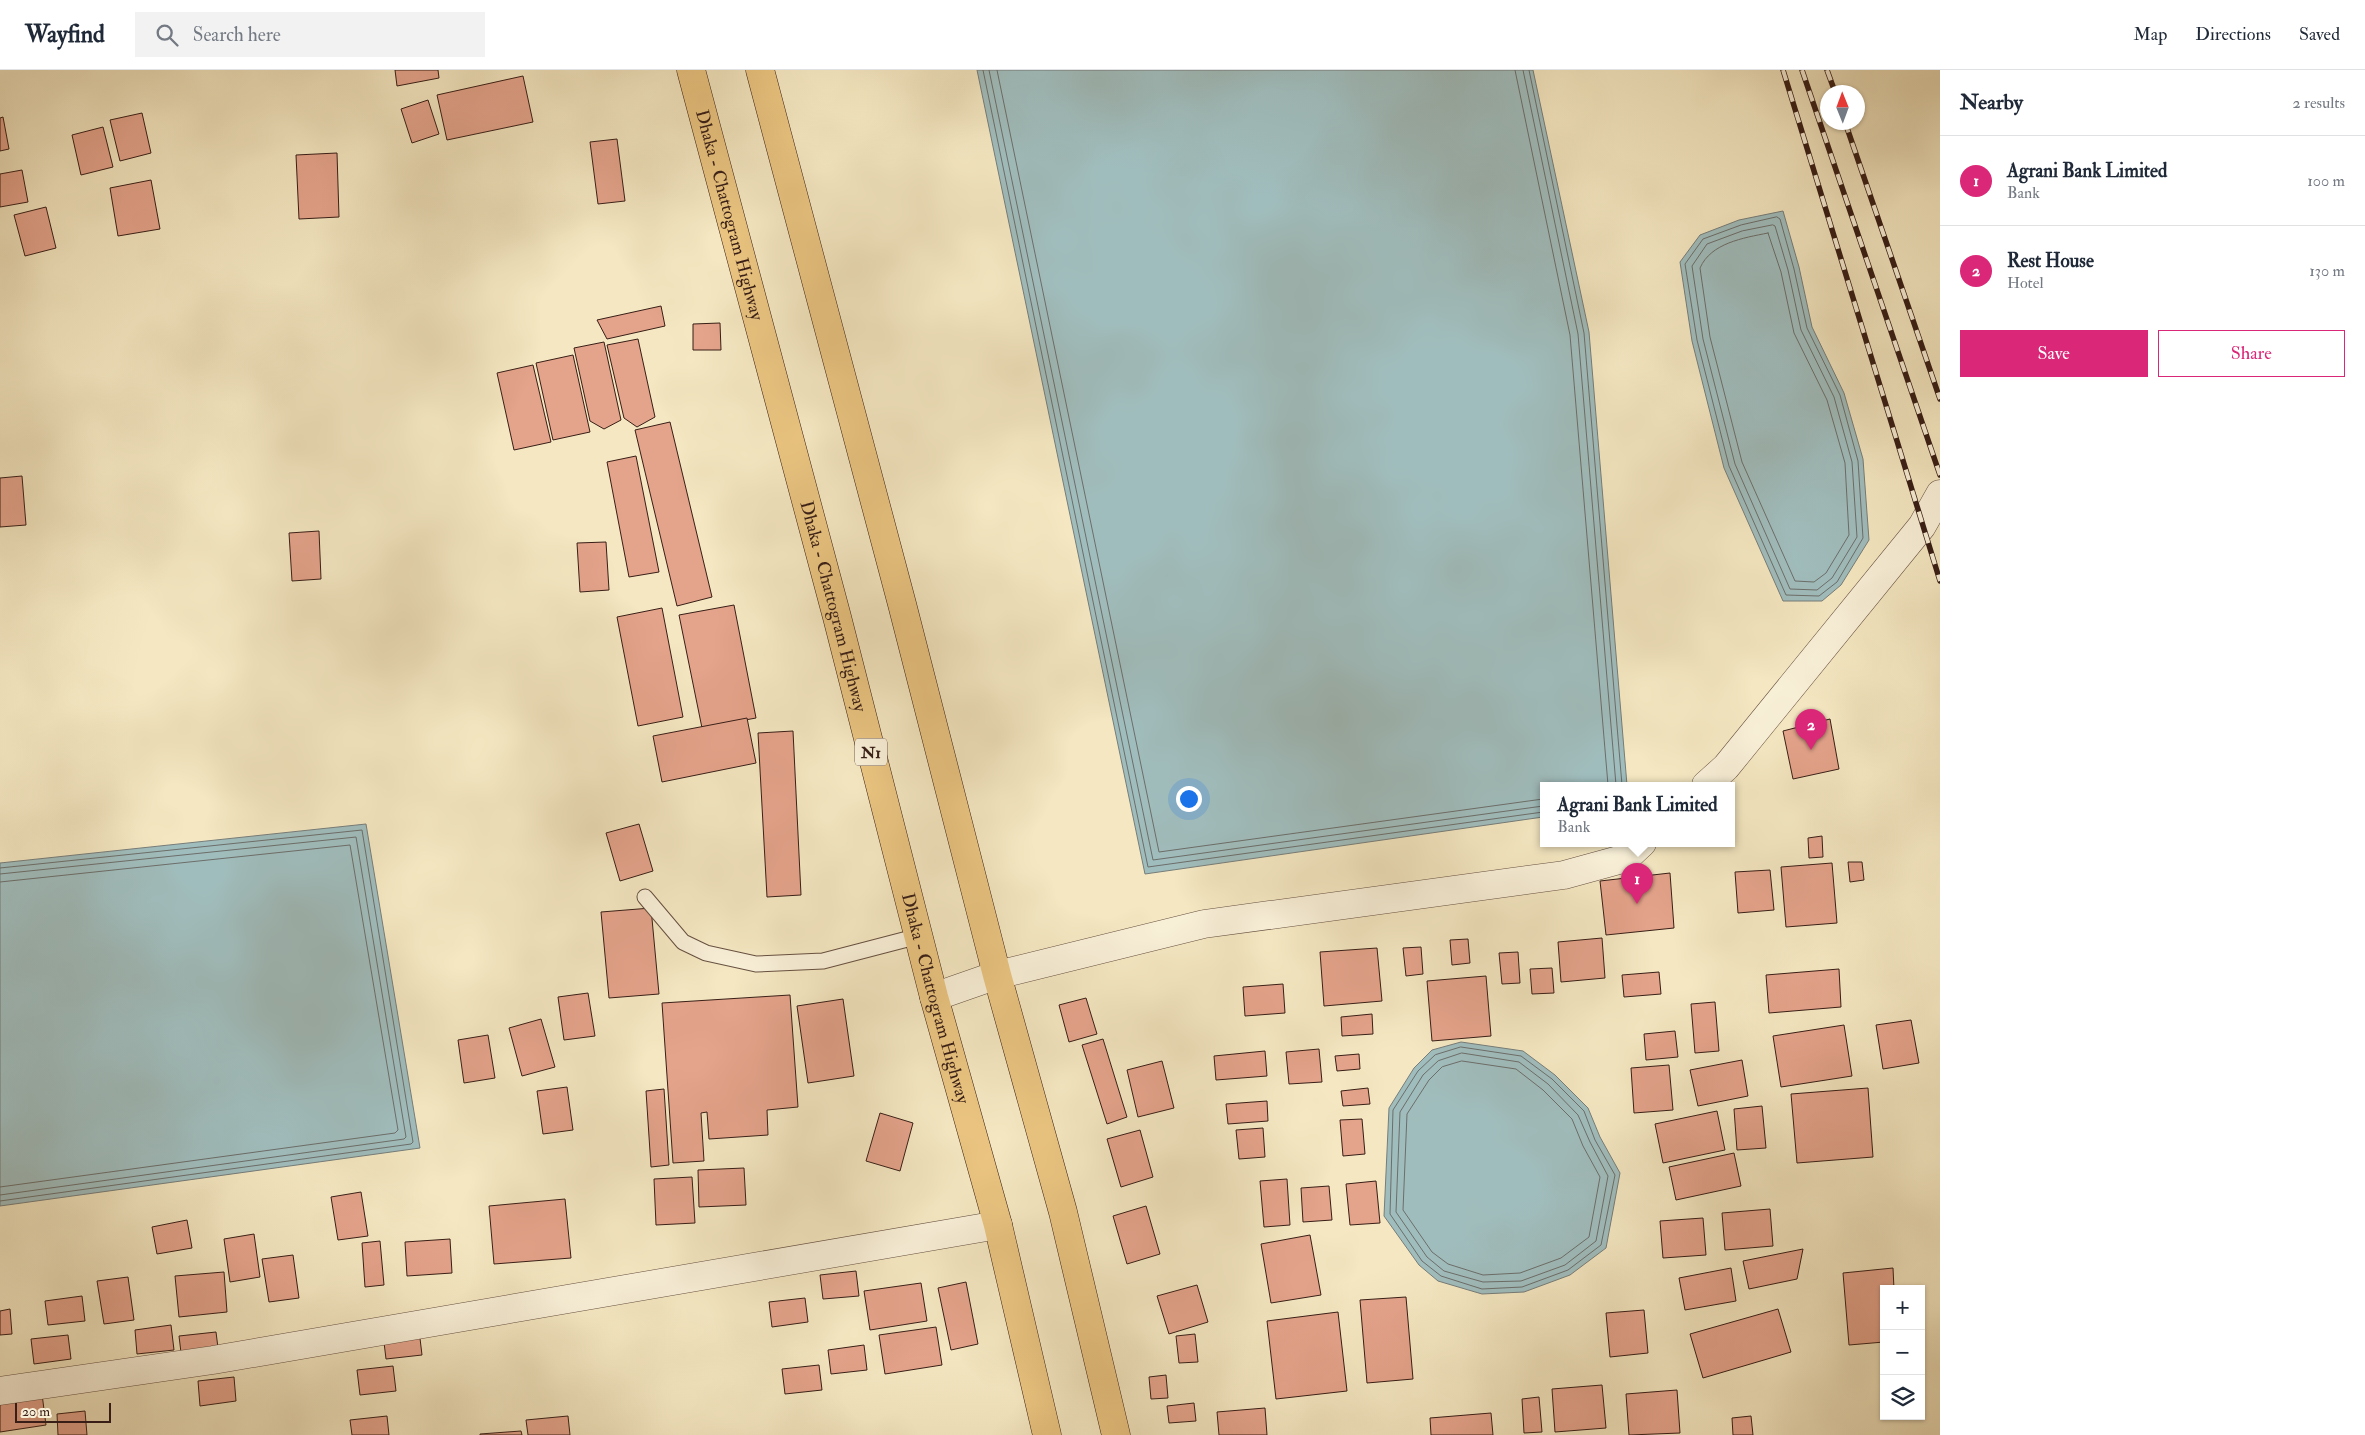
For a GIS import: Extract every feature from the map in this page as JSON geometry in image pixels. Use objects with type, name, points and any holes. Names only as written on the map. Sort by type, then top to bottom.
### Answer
[{"type":"highway","name":"Dhaka - Chattogram Highway","points":[[691,70],[934,997],[998,1225],[1047,1435]]},
{"type":"highway","points":[[760,70],[902,604],[997,975],[1063,1212],[1116,1435]]},
{"type":"street","points":[[1709,782],[1726,767],[1916,534],[1940,494]]},
{"type":"street","points":[[934,997],[997,975],[1204,924],[1564,875],[1626,858],[1638,847]]},
{"type":"street","points":[[0,1391],[213,1360],[998,1225]]},
{"type":"lane","points":[[646,897],[683,942],[706,953],[756,964],[823,961],[919,936]]},
{"type":"water","points":[[977,70],[1533,70],[1589,332],[1627,782],[1540,782],[1540,817],[1145,874]]},
{"type":"water","points":[[1783,211],[1799,267],[1812,327],[1844,393],[1863,459],[1869,540],[1841,585],[1822,601],[1783,601],[1724,468],[1692,341],[1680,262],[1700,235],[1739,220]]},
{"type":"water","points":[[366,824],[420,1148],[0,1206],[0,863]]},
{"type":"water","points":[[1461,1042],[1523,1051],[1555,1075],[1588,1108],[1600,1137],[1620,1173],[1606,1248],[1570,1275],[1524,1292],[1482,1294],[1438,1281],[1419,1265],[1384,1216],[1389,1108],[1414,1068],[1432,1050]]},
{"type":"building","points":[[395,70],[438,70],[439,78],[397,86]]},
{"type":"building","points":[[523,76],[533,122],[447,140],[437,95]]},
{"type":"building","points":[[428,100],[439,134],[412,143],[401,109]]},
{"type":"building","points":[[142,113],[151,153],[120,161],[110,120]]},
{"type":"building","points":[[3,117],[9,149],[0,151],[0,118]]},
{"type":"building","points":[[103,127],[113,167],[81,175],[72,135]]},
{"type":"building","points":[[617,139],[625,201],[598,204],[590,142]]},
{"type":"building","points":[[337,153],[339,217],[299,219],[296,155]]},
{"type":"building","points":[[22,170],[28,202],[0,207],[0,174]]},
{"type":"building","points":[[151,180],[160,229],[118,236],[110,188]]},
{"type":"building","points":[[46,207],[56,248],[25,256],[14,215]]},
{"type":"building","points":[[661,306],[665,326],[607,339],[597,320]]},
{"type":"building","points":[[720,323],[721,350],[693,350],[693,324]]},
{"type":"building","points":[[638,339],[655,417],[637,427],[624,418],[607,345]]},
{"type":"building","points":[[604,342],[621,420],[604,429],[590,421],[574,348]]},
{"type":"building","points":[[573,355],[590,432],[553,440],[536,363]]},
{"type":"building","points":[[533,365],[551,442],[514,450],[497,373]]},
{"type":"building","points":[[670,422],[712,597],[677,606],[635,430]]},
{"type":"building","points":[[636,456],[659,572],[629,577],[607,462]]},
{"type":"building","points":[[22,476],[26,525],[0,527],[0,478]]},
{"type":"building","points":[[319,531],[321,579],[292,581],[289,533]]},
{"type":"building","points":[[606,542],[609,590],[580,592],[577,543]]},
{"type":"building","points":[[734,605],[756,718],[702,728],[679,615]]},
{"type":"building","points":[[662,608],[683,717],[638,726],[617,617]]},
{"type":"building","points":[[747,718],[756,763],[662,782],[653,736]]},
{"type":"building","points":[[1830,719],[1839,769],[1793,779],[1783,731]]},
{"type":"building","points":[[793,731],[801,895],[767,897],[758,733]]},
{"type":"building","points":[[639,824],[653,871],[620,881],[606,833]]},
{"type":"building","points":[[1822,836],[1823,857],[1809,858],[1808,838]]},
{"type":"building","points":[[1848,862],[1862,862],[1864,880],[1850,882]]},
{"type":"building","points":[[1832,863],[1837,923],[1786,927],[1781,867]]},
{"type":"building","points":[[1770,870],[1774,910],[1738,913],[1735,872]]},
{"type":"building","points":[[1670,873],[1674,928],[1606,935],[1600,881]]},
{"type":"building","points":[[651,908],[659,994],[609,998],[601,912]]},
{"type":"building","points":[[1602,938],[1605,978],[1561,982],[1558,942]]},
{"type":"building","points":[[1468,939],[1470,963],[1452,965],[1450,940]]},
{"type":"building","points":[[1421,947],[1423,974],[1406,976],[1403,948]]},
{"type":"building","points":[[1377,948],[1382,1001],[1324,1006],[1320,952]]},
{"type":"building","points":[[1518,952],[1520,983],[1502,984],[1499,953]]},
{"type":"building","points":[[1552,968],[1554,993],[1532,994],[1530,969]]},
{"type":"building","points":[[1839,969],[1841,1007],[1769,1013],[1766,975]]},
{"type":"building","points":[[1659,972],[1661,994],[1624,997],[1622,975]]},
{"type":"building","points":[[1486,976],[1491,1036],[1432,1041],[1427,981]]},
{"type":"building","points":[[1283,984],[1285,1013],[1245,1016],[1243,987]]},
{"type":"building","points":[[588,993],[595,1036],[564,1040],[558,997]]},
{"type":"building","points":[[790,995],[798,1107],[767,1110],[768,1135],[709,1139],[707,1112],[701,1113],[704,1161],[673,1163],[662,1003]]},
{"type":"building","points":[[1086,998],[1097,1034],[1069,1042],[1059,1005]]},
{"type":"building","points":[[843,999],[854,1076],[808,1083],[797,1006]]},
{"type":"building","points":[[1715,1002],[1719,1051],[1695,1053],[1691,1004]]},
{"type":"building","points":[[1372,1014],[1373,1034],[1342,1036],[1341,1017]]},
{"type":"building","points":[[541,1019],[555,1067],[522,1076],[509,1028]]},
{"type":"building","points":[[1911,1020],[1919,1063],[1883,1069],[1876,1025]]},
{"type":"building","points":[[1844,1025],[1852,1076],[1781,1087],[1773,1036]]},
{"type":"building","points":[[1675,1031],[1678,1057],[1646,1060],[1644,1034]]},
{"type":"building","points":[[488,1035],[495,1078],[464,1083],[458,1040]]},
{"type":"building","points":[[1103,1039],[1127,1117],[1107,1124],[1082,1045]]},
{"type":"building","points":[[1319,1049],[1322,1082],[1289,1084],[1286,1052]]},
{"type":"building","points":[[1265,1051],[1267,1076],[1216,1080],[1214,1056]]},
{"type":"building","points":[[1359,1054],[1360,1069],[1337,1071],[1335,1056]]},
{"type":"building","points":[[1742,1060],[1748,1096],[1698,1106],[1690,1070]]},
{"type":"building","points":[[1162,1061],[1174,1108],[1138,1117],[1127,1070]]},
{"type":"building","points":[[1669,1065],[1673,1110],[1634,1113],[1631,1068]]},
{"type":"building","points":[[567,1087],[573,1130],[543,1134],[537,1091]]},
{"type":"building","points":[[1368,1088],[1370,1104],[1343,1106],[1341,1091]]},
{"type":"building","points":[[1868,1088],[1873,1157],[1797,1163],[1791,1094]]},
{"type":"building","points":[[664,1089],[669,1165],[651,1167],[646,1091]]},
{"type":"building","points":[[1267,1101],[1268,1121],[1228,1124],[1226,1104]]},
{"type":"building","points":[[1762,1106],[1766,1148],[1737,1150],[1734,1109]]},
{"type":"building","points":[[1717,1111],[1725,1150],[1663,1163],[1655,1124]]},
{"type":"building","points":[[880,1113],[913,1123],[900,1171],[866,1161]]},
{"type":"building","points":[[1362,1119],[1365,1154],[1343,1156],[1340,1120]]},
{"type":"building","points":[[1263,1128],[1265,1157],[1239,1159],[1236,1130]]},
{"type":"building","points":[[1140,1130],[1153,1177],[1121,1187],[1107,1139]]},
{"type":"building","points":[[1734,1153],[1741,1186],[1676,1200],[1669,1167]]},
{"type":"building","points":[[744,1168],[746,1205],[699,1207],[698,1170]]},
{"type":"building","points":[[692,1177],[695,1223],[656,1225],[654,1179]]},
{"type":"building","points":[[1287,1179],[1290,1225],[1264,1227],[1260,1181]]},
{"type":"building","points":[[1376,1181],[1380,1223],[1350,1225],[1346,1184]]},
{"type":"building","points":[[1329,1186],[1332,1220],[1303,1222],[1301,1188]]},
{"type":"building","points":[[361,1192],[368,1236],[338,1240],[331,1197]]},
{"type":"building","points":[[565,1199],[571,1258],[494,1264],[489,1206]]},
{"type":"building","points":[[1146,1206],[1160,1254],[1127,1264],[1113,1216]]},
{"type":"building","points":[[1770,1209],[1773,1246],[1725,1250],[1722,1213]]},
{"type":"building","points":[[1703,1218],[1706,1255],[1663,1258],[1660,1221]]},
{"type":"building","points":[[187,1220],[192,1248],[157,1254],[152,1227]]},
{"type":"building","points":[[254,1234],[260,1277],[230,1282],[224,1239]]},
{"type":"building","points":[[1310,1235],[1321,1295],[1271,1303],[1261,1244]]},
{"type":"building","points":[[450,1239],[452,1273],[407,1276],[405,1242]]},
{"type":"building","points":[[380,1241],[384,1285],[365,1287],[362,1243]]},
{"type":"building","points":[[1803,1249],[1797,1279],[1749,1289],[1743,1261]]},
{"type":"building","points":[[293,1255],[299,1298],[269,1302],[262,1259]]},
{"type":"building","points":[[1731,1268],[1736,1301],[1685,1310],[1679,1278]]},
{"type":"building","points":[[1893,1268],[1894,1285],[1880,1285],[1880,1342],[1849,1345],[1843,1273]]},
{"type":"building","points":[[856,1271],[859,1296],[823,1299],[820,1275]]},
{"type":"building","points":[[224,1272],[227,1312],[179,1317],[175,1276]]},
{"type":"building","points":[[128,1277],[134,1320],[104,1324],[97,1281]]},
{"type":"building","points":[[966,1282],[978,1344],[951,1350],[938,1288]]},
{"type":"building","points":[[921,1283],[927,1321],[870,1330],[864,1291]]},
{"type":"building","points":[[1197,1285],[1208,1322],[1169,1334],[1157,1296]]},
{"type":"building","points":[[82,1296],[85,1321],[48,1325],[45,1301]]},
{"type":"building","points":[[1406,1297],[1413,1379],[1367,1383],[1360,1300]]},
{"type":"building","points":[[805,1298],[808,1322],[772,1327],[769,1302]]},
{"type":"building","points":[[10,1309],[12,1334],[0,1335],[0,1311]]},
{"type":"building","points":[[1778,1309],[1791,1352],[1703,1378],[1690,1334]]},
{"type":"building","points":[[1644,1310],[1648,1353],[1610,1357],[1606,1313]]},
{"type":"building","points":[[1338,1312],[1347,1391],[1276,1399],[1267,1321]]},
{"type":"building","points":[[171,1325],[174,1350],[137,1354],[135,1330]]},
{"type":"building","points":[[936,1327],[942,1365],[885,1374],[879,1335]]},
{"type":"building","points":[[419,1330],[422,1355],[386,1359],[383,1334]]},
{"type":"building","points":[[216,1332],[219,1356],[182,1361],[179,1336]]},
{"type":"building","points":[[1195,1334],[1198,1362],[1179,1363],[1176,1336]]},
{"type":"building","points":[[68,1335],[71,1359],[34,1364],[31,1339]]},
{"type":"building","points":[[864,1345],[867,1370],[831,1374],[828,1350]]},
{"type":"building","points":[[819,1365],[822,1390],[785,1394],[782,1369]]},
{"type":"building","points":[[393,1366],[396,1391],[360,1395],[357,1370]]},
{"type":"building","points":[[1166,1375],[1168,1398],[1151,1399],[1149,1377]]},
{"type":"building","points":[[234,1377],[236,1401],[200,1406],[198,1381]]},
{"type":"building","points":[[1602,1385],[1606,1428],[1555,1432],[1552,1389]]},
{"type":"building","points":[[1677,1390],[1680,1433],[1629,1435],[1626,1394]]},
{"type":"building","points":[[42,1394],[46,1425],[0,1432],[0,1400]]},
{"type":"building","points":[[1539,1397],[1542,1432],[1524,1433],[1522,1399]]},
{"type":"building","points":[[1194,1403],[1196,1421],[1169,1423],[1167,1406]]},
{"type":"building","points":[[1265,1408],[1267,1435],[1219,1435],[1217,1412]]},
{"type":"building","points":[[85,1411],[87,1435],[58,1435],[57,1414]]},
{"type":"building","points":[[1491,1413],[1493,1435],[1431,1435],[1430,1418]]},
{"type":"building","points":[[387,1416],[389,1435],[352,1435],[350,1420]]},
{"type":"building","points":[[568,1416],[570,1435],[528,1435],[526,1420]]},
{"type":"building","points":[[1751,1416],[1753,1435],[1733,1435],[1732,1418]]},
{"type":"building","points":[[521,1431],[522,1435],[480,1435],[480,1434]]},
{"type":"railway","points":[[1783,70],[1940,581]]},
{"type":"railway","points":[[1802,70],[1940,475]]},
{"type":"railway","points":[[1827,70],[1832,85]]},
{"type":"railway","points":[[1848,130],[1940,399]]},
{"type":"place","name":"Rest House","points":[[1811,750]]},
{"type":"place","name":"Agrani Bank Limited","points":[[1637,904]]}]
